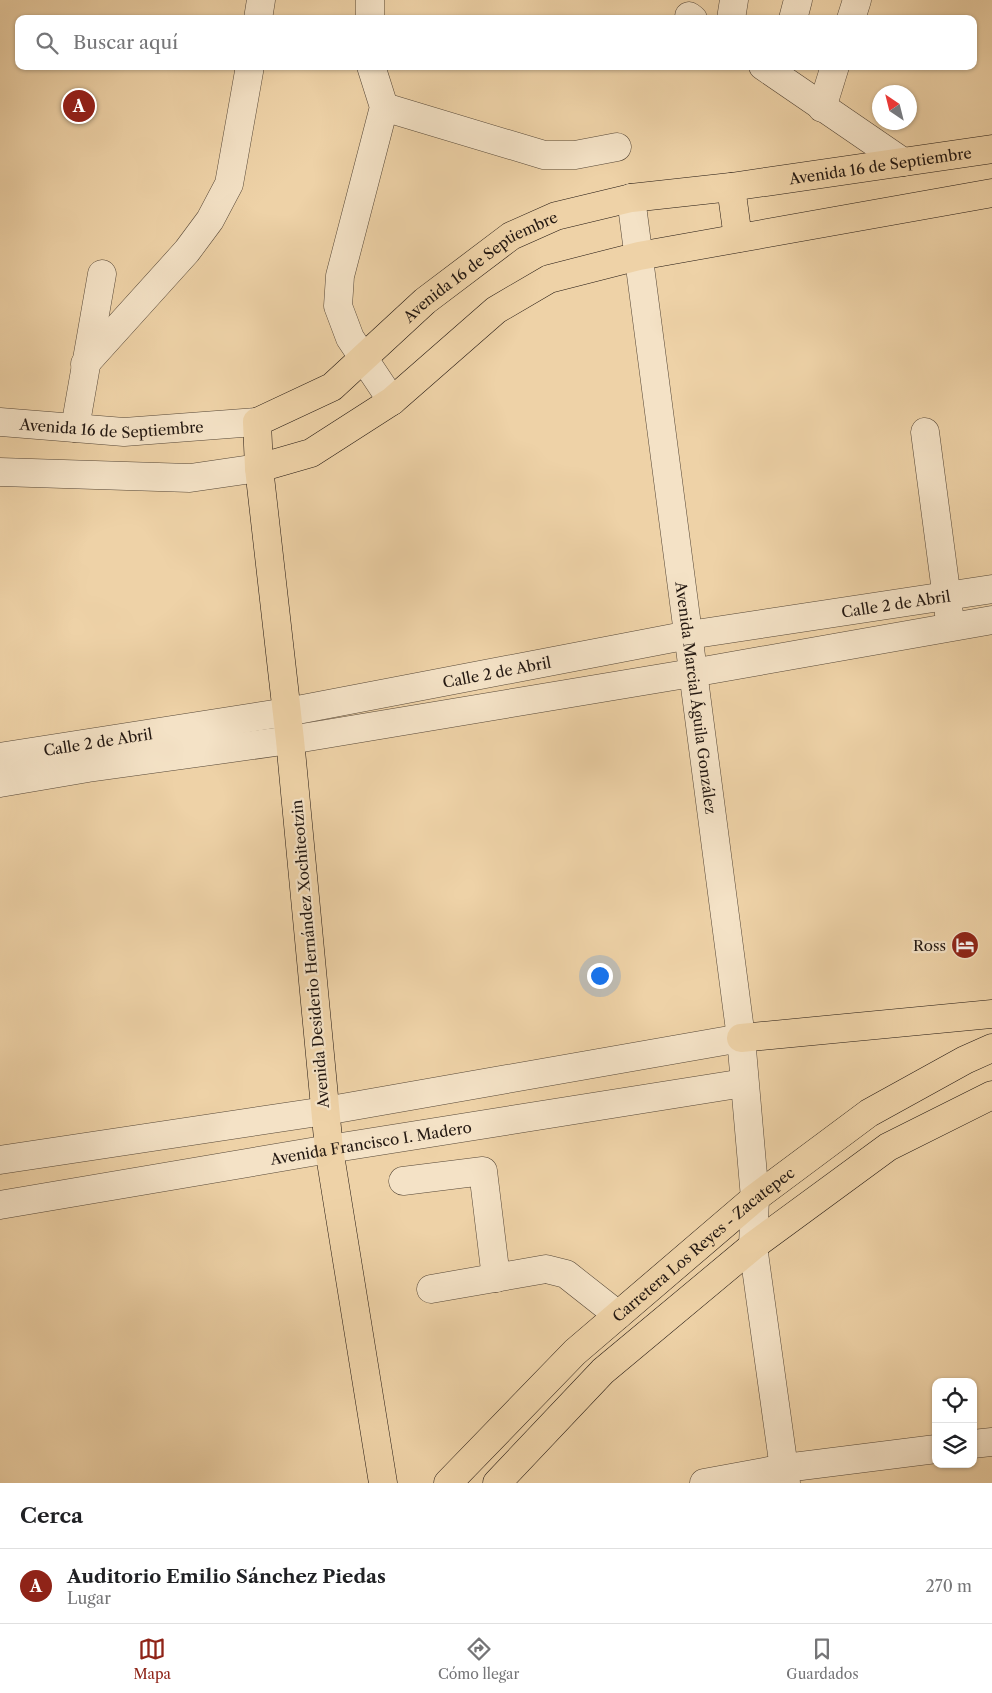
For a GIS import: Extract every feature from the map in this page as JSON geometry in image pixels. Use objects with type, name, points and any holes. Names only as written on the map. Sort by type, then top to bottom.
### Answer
[{"type":"main road","name":"Avenida 16 de Septiembre","points":[[257,422],[332,387],[425,301],[511,236],[556,216],[631,198],[731,187],[992,149]]},
{"type":"main road","points":[[731,187],[738,238]]},
{"type":"main road","points":[[259,468],[311,452],[392,402],[496,310],[549,279],[639,256],[992,193]]},
{"type":"main road","name":"Avenida Desiderio Hernández Xochiteotzin","points":[[257,422],[259,468],[290,740],[329,1149],[382,1483]]},
{"type":"main road","points":[[741,1038],[992,1014]]},
{"type":"main road","name":"Carretera Los Reyes - Zacatepec","points":[[448,1483],[575,1352],[755,1198],[869,1113],[965,1060],[992,1048]]},
{"type":"main road","points":[[497,1483],[603,1371],[753,1246],[888,1147],[992,1095]]},
{"type":"street","points":[[259,15],[261,0]]},
{"type":"street","points":[[370,0],[370,15]]},
{"type":"street","points":[[731,15],[734,0]]},
{"type":"street","points":[[794,15],[798,0]]},
{"type":"street","points":[[852,15],[857,0]]},
{"type":"street","points":[[86,364],[187,251],[210,220],[229,184],[249,70]]},
{"type":"street","points":[[372,70],[384,107],[340,276],[338,306],[350,338],[392,402]]},
{"type":"street","points":[[774,70],[822,108],[903,162]]},
{"type":"street","points":[[822,108],[834,70]]},
{"type":"street","points":[[384,107],[544,155],[575,155],[617,147]]},
{"type":"street","name":"Avenida Marcial Águila González","points":[[631,198],[741,1038],[755,1198],[753,1246]]},
{"type":"street","points":[[75,428],[102,274]]},
{"type":"street","name":"Avenida 16 de Septiembre","points":[[0,422],[124,432],[257,422]]},
{"type":"street","points":[[925,432],[948,595],[950,627]]},
{"type":"street","points":[[0,472],[190,478],[259,468]]},
{"type":"street","name":"Calle 2 de Abril","points":[[0,783],[87,756],[287,712],[689,635],[992,588]]},
{"type":"street","name":"Calle 2 de Abril","points":[[0,757],[87,756],[290,740],[692,673],[992,620]]},
{"type":"street","points":[[493,673],[498,706]]},
{"type":"street","points":[[0,1160],[325,1110],[741,1038]]},
{"type":"street","points":[[512,1078],[518,1119]]},
{"type":"street","name":"Avenida Francisco I. Madero","points":[[0,1205],[329,1149],[744,1083]]},
{"type":"street","points":[[103,1144],[111,1186]]},
{"type":"street","points":[[403,1182],[483,1171],[496,1278]]},
{"type":"street","points":[[753,1246],[786,1476]]},
{"type":"street","points":[[431,1288],[546,1269],[566,1274],[618,1315]]},
{"type":"street","points":[[977,1444],[992,1442]]},
{"type":"street","points":[[704,1483],[786,1476],[932,1450]]},
{"type":"place","name":"Auditorio Emilio Sánchez Piedas","points":[[79,106]]},
{"type":"place","name":"Ross","points":[[965,945]]}]
